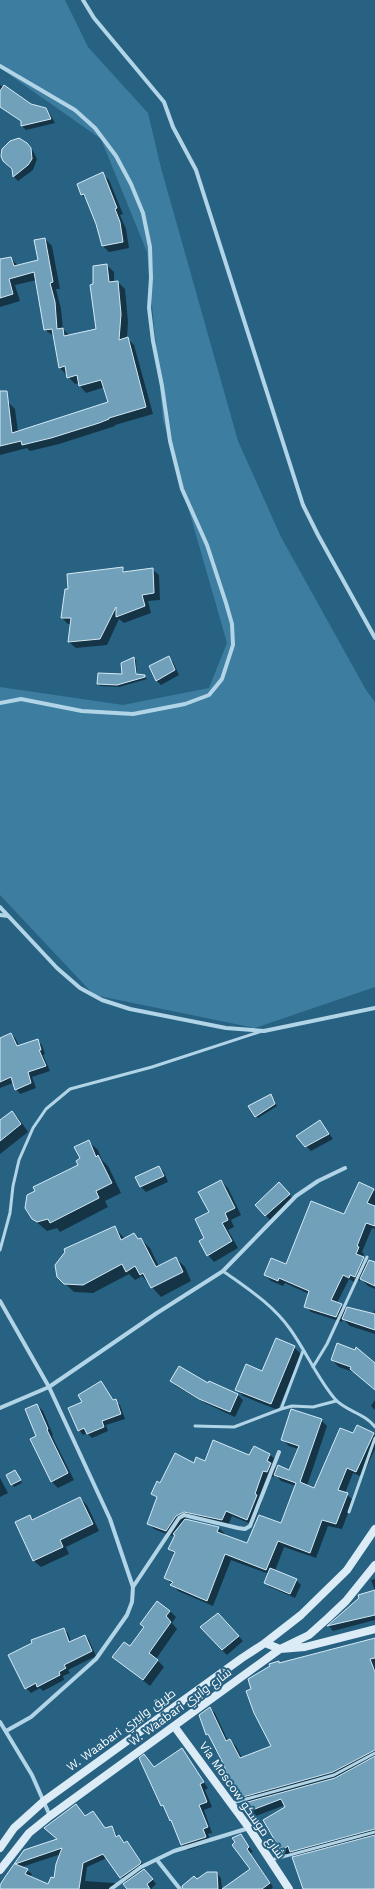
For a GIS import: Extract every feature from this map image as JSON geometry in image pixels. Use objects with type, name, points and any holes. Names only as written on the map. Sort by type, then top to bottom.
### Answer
[{"type":"main road","points":[[375,1529],[347,1570],[301,1614],[265,1643],[280,1649],[305,1647],[375,1629]]},
{"type":"main road","name":"W. Waabari شارع وابري","points":[[0,1870],[29,1833],[50,1816],[280,1649],[309,1635],[346,1601],[375,1565]]},
{"type":"main road","name":"W. Waabari طريق وابيري","points":[[0,1848],[14,1828],[44,1801],[265,1643]]},
{"type":"main road","name":"Via Moscow شارع موسكو","points":[[174,1726],[249,1828],[290,1889]]},
{"type":"street","points":[[83,0],[94,18],[164,102],[173,127],[196,170],[303,505],[375,638]]},
{"type":"street","points":[[0,66],[74,110],[94,128],[116,156],[131,184],[143,213],[150,247],[151,278],[149,308],[170,441],[182,489],[207,545],[226,603],[232,624],[233,645],[222,679],[209,695],[185,704],[133,714],[82,711],[21,699],[0,703]]},
{"type":"street","points":[[0,907],[57,968],[80,988],[102,1000],[130,1009],[174,1019],[226,1028],[264,1031],[375,1008]]},
{"type":"street","points":[[0,915],[8,916]]},
{"type":"street","points":[[0,1408],[49,1388],[157,1313],[223,1271],[296,1196],[318,1181],[345,1168]]},
{"type":"street","points":[[0,1301],[49,1388],[110,1519],[133,1587],[132,1602],[127,1615],[96,1660],[31,1718],[6,1731]]},
{"type":"street","points":[[133,1587],[179,1518],[184,1514],[238,1528],[250,1526],[279,1452]]},
{"type":"street","points":[[0,1722],[32,1776],[50,1816]]},
{"type":"street","points":[[111,1889],[141,1867],[174,1851],[249,1828]]},
{"type":"street","points":[[158,1860],[180,1889]]},
{"type":"lane","points":[[0,1250],[10,1213],[13,1186],[19,1160],[33,1128],[46,1109],[70,1089],[152,1068],[264,1031]]},
{"type":"lane","points":[[313,1367],[327,1344],[367,1257]]},
{"type":"lane","points":[[223,1271],[267,1302],[290,1329],[336,1401],[370,1420],[375,1427]]},
{"type":"lane","points":[[281,1409],[303,1351]]},
{"type":"lane","points":[[195,1426],[234,1427],[292,1406],[313,1406],[336,1401]]},
{"type":"lane","points":[[350,1512],[375,1438]]},
{"type":"lane","points":[[231,1804],[334,1775],[375,1753]]},
{"type":"lane","points":[[270,1860],[375,1832]]},
{"type":"shaded area","points":[[0,0],[65,0],[88,47],[148,113],[161,168],[238,441],[281,537],[366,690],[375,702],[375,987],[255,1028],[94,995],[0,895],[0,687],[123,705],[209,688],[227,643],[163,420],[147,252],[101,139],[0,68]]},
{"type":"building","points":[[4,85],[31,104],[46,108],[51,119],[21,126],[21,121],[0,107],[0,91]]},
{"type":"building","points":[[19,138],[27,143],[31,148],[32,159],[28,165],[13,177],[12,169],[3,161],[1,156],[2,149],[10,141]]},
{"type":"building","points":[[103,172],[117,208],[115,209],[120,222],[123,242],[102,246],[96,224],[84,194],[81,195],[77,184]]},
{"type":"building","points":[[45,238],[53,282],[50,283],[55,302],[57,329],[63,328],[64,336],[96,329],[90,285],[93,284],[93,266],[107,264],[109,282],[118,281],[121,314],[119,340],[128,337],[146,407],[51,438],[22,445],[21,441],[0,446],[0,391],[7,391],[12,433],[108,402],[101,380],[79,386],[77,375],[67,378],[65,366],[59,368],[52,329],[44,330],[34,272],[9,279],[13,294],[0,298],[0,259],[11,257],[14,266],[38,260],[34,240]]},
{"type":"building","points":[[123,567],[123,572],[153,568],[154,593],[142,595],[145,606],[116,617],[116,607],[100,639],[68,642],[71,618],[61,618],[65,589],[68,589],[67,574]]},
{"type":"building","points":[[169,656],[175,670],[156,681],[149,666]]},
{"type":"building","points":[[134,657],[136,674],[145,675],[145,677],[117,685],[97,684],[98,673],[122,674],[121,663]]},
{"type":"building","points":[[11,1033],[17,1046],[38,1039],[41,1050],[39,1050],[46,1066],[28,1072],[31,1083],[15,1090],[11,1077],[0,1082],[0,1038]]},
{"type":"building","points":[[271,1094],[275,1104],[255,1117],[248,1106]]},
{"type":"building","points":[[12,1111],[21,1124],[0,1141],[0,1120]]},
{"type":"building","points":[[320,1120],[329,1134],[305,1147],[296,1136]]},
{"type":"building","points":[[89,1140],[96,1157],[98,1155],[112,1183],[96,1191],[99,1198],[50,1223],[48,1219],[37,1222],[32,1219],[25,1208],[27,1195],[35,1191],[33,1187],[78,1165],[76,1161],[80,1158],[74,1147]]},
{"type":"building","points":[[159,1166],[164,1176],[140,1187],[135,1177]]},
{"type":"building","points":[[221,1180],[235,1208],[225,1213],[228,1220],[222,1223],[232,1241],[207,1256],[199,1241],[204,1238],[195,1219],[209,1212],[198,1192]]},
{"type":"building","points":[[279,1182],[290,1194],[265,1216],[255,1205]]},
{"type":"building","points":[[359,1182],[374,1189],[367,1203],[375,1206],[375,1226],[366,1223],[357,1246],[359,1247],[356,1254],[364,1257],[355,1277],[350,1275],[349,1278],[343,1275],[331,1300],[342,1304],[336,1317],[304,1307],[309,1291],[279,1278],[278,1281],[264,1275],[271,1258],[286,1264],[311,1201],[344,1214]]},
{"type":"building","points":[[115,1226],[121,1240],[134,1233],[138,1239],[141,1238],[156,1267],[176,1257],[183,1272],[151,1288],[143,1273],[140,1275],[135,1266],[126,1272],[122,1264],[83,1285],[64,1284],[57,1277],[55,1265],[65,1252],[64,1249]]},
{"type":"building","points":[[369,1260],[375,1262],[375,1286],[360,1279]]},
{"type":"building","points":[[347,1307],[375,1314],[375,1330],[342,1319]]},
{"type":"building","points":[[276,1338],[295,1346],[271,1404],[235,1390],[246,1364],[262,1371]]},
{"type":"building","points":[[337,1343],[355,1350],[356,1347],[375,1363],[375,1390],[350,1369],[351,1367],[331,1360]]},
{"type":"building","points":[[179,1366],[208,1383],[209,1381],[238,1394],[230,1412],[199,1399],[170,1381]]},
{"type":"building","points":[[101,1381],[113,1400],[116,1399],[121,1414],[102,1421],[104,1427],[87,1434],[84,1428],[78,1431],[68,1408],[82,1402],[78,1395]]},
{"type":"building","points":[[37,1404],[48,1429],[47,1430],[68,1473],[51,1482],[30,1439],[36,1436],[25,1409]]},
{"type":"building","points":[[291,1409],[322,1419],[300,1482],[314,1488],[340,1428],[353,1433],[357,1425],[374,1433],[356,1472],[347,1468],[338,1490],[348,1493],[336,1524],[322,1520],[310,1553],[278,1541],[266,1570],[225,1554],[207,1601],[170,1585],[173,1582],[164,1578],[175,1552],[168,1549],[175,1535],[173,1534],[185,1519],[219,1527],[217,1532],[247,1543],[259,1515],[281,1523],[296,1483],[274,1475],[278,1465],[289,1470],[299,1446],[281,1440]]},
{"type":"building","points":[[213,1440],[249,1455],[254,1446],[270,1454],[267,1461],[271,1463],[267,1472],[263,1471],[255,1494],[257,1495],[247,1520],[226,1511],[222,1520],[184,1512],[176,1516],[166,1531],[147,1524],[157,1497],[151,1494],[157,1481],[160,1483],[175,1453],[194,1463],[196,1457],[205,1461]]},
{"type":"building","points":[[15,1470],[21,1480],[11,1485],[6,1475]]},
{"type":"building","points":[[80,1497],[93,1524],[60,1540],[63,1547],[33,1561],[15,1522],[30,1515],[32,1520]]},
{"type":"building","points":[[270,1568],[297,1579],[290,1594],[264,1583]]},
{"type":"building","points":[[375,1590],[375,1615],[327,1626],[359,1598],[358,1595]]},
{"type":"building","points":[[157,1601],[170,1611],[166,1616],[171,1622],[149,1653],[158,1660],[143,1680],[112,1657],[124,1642],[130,1646],[144,1627],[140,1624]]},
{"type":"building","points":[[218,1613],[239,1636],[222,1650],[200,1627]]},
{"type":"building","points":[[64,1628],[69,1642],[85,1635],[92,1651],[64,1665],[66,1668],[59,1672],[60,1675],[37,1687],[36,1683],[25,1689],[8,1655],[32,1643],[31,1640]]},
{"type":"building","points":[[375,1638],[375,1658],[370,1659],[375,1672],[375,1750],[333,1772],[243,1797],[242,1794],[235,1796],[224,1765],[208,1734],[206,1735],[199,1715],[210,1707],[226,1741],[230,1739],[240,1758],[271,1746],[254,1713],[246,1691],[251,1689],[248,1679],[270,1666],[269,1664],[279,1661],[279,1663]]},
{"type":"building","points":[[182,1748],[204,1782],[200,1784],[207,1802],[199,1805],[208,1827],[203,1829],[206,1837],[181,1845],[171,1820],[170,1821],[163,1805],[161,1806],[139,1758],[144,1754],[154,1767]]},
{"type":"building","points":[[375,1756],[375,1829],[290,1852],[288,1846],[281,1851],[263,1820],[285,1807],[281,1799],[247,1812],[244,1803],[335,1778]]},
{"type":"building","points":[[76,1804],[85,1816],[93,1811],[105,1828],[112,1826],[116,1837],[119,1835],[124,1843],[127,1841],[141,1862],[120,1878],[103,1854],[83,1863],[79,1889],[0,1889],[0,1885],[24,1850],[57,1839],[44,1828]],"holes":[[[62,1848],[56,1864],[54,1878],[51,1877],[48,1884],[25,1874],[28,1869],[15,1864]]]},
{"type":"building","points":[[241,1834],[249,1847],[247,1849],[270,1883],[262,1889],[222,1889],[250,1869],[232,1845],[235,1842],[232,1838]]},
{"type":"building","points":[[375,1835],[375,1889],[303,1889],[292,1857]]},
{"type":"building","points":[[144,1869],[153,1879],[147,1884],[150,1889],[127,1889],[123,1884]]},
{"type":"building","points":[[207,1872],[217,1872],[218,1889],[183,1889],[182,1886],[194,1876],[197,1879]]}]
